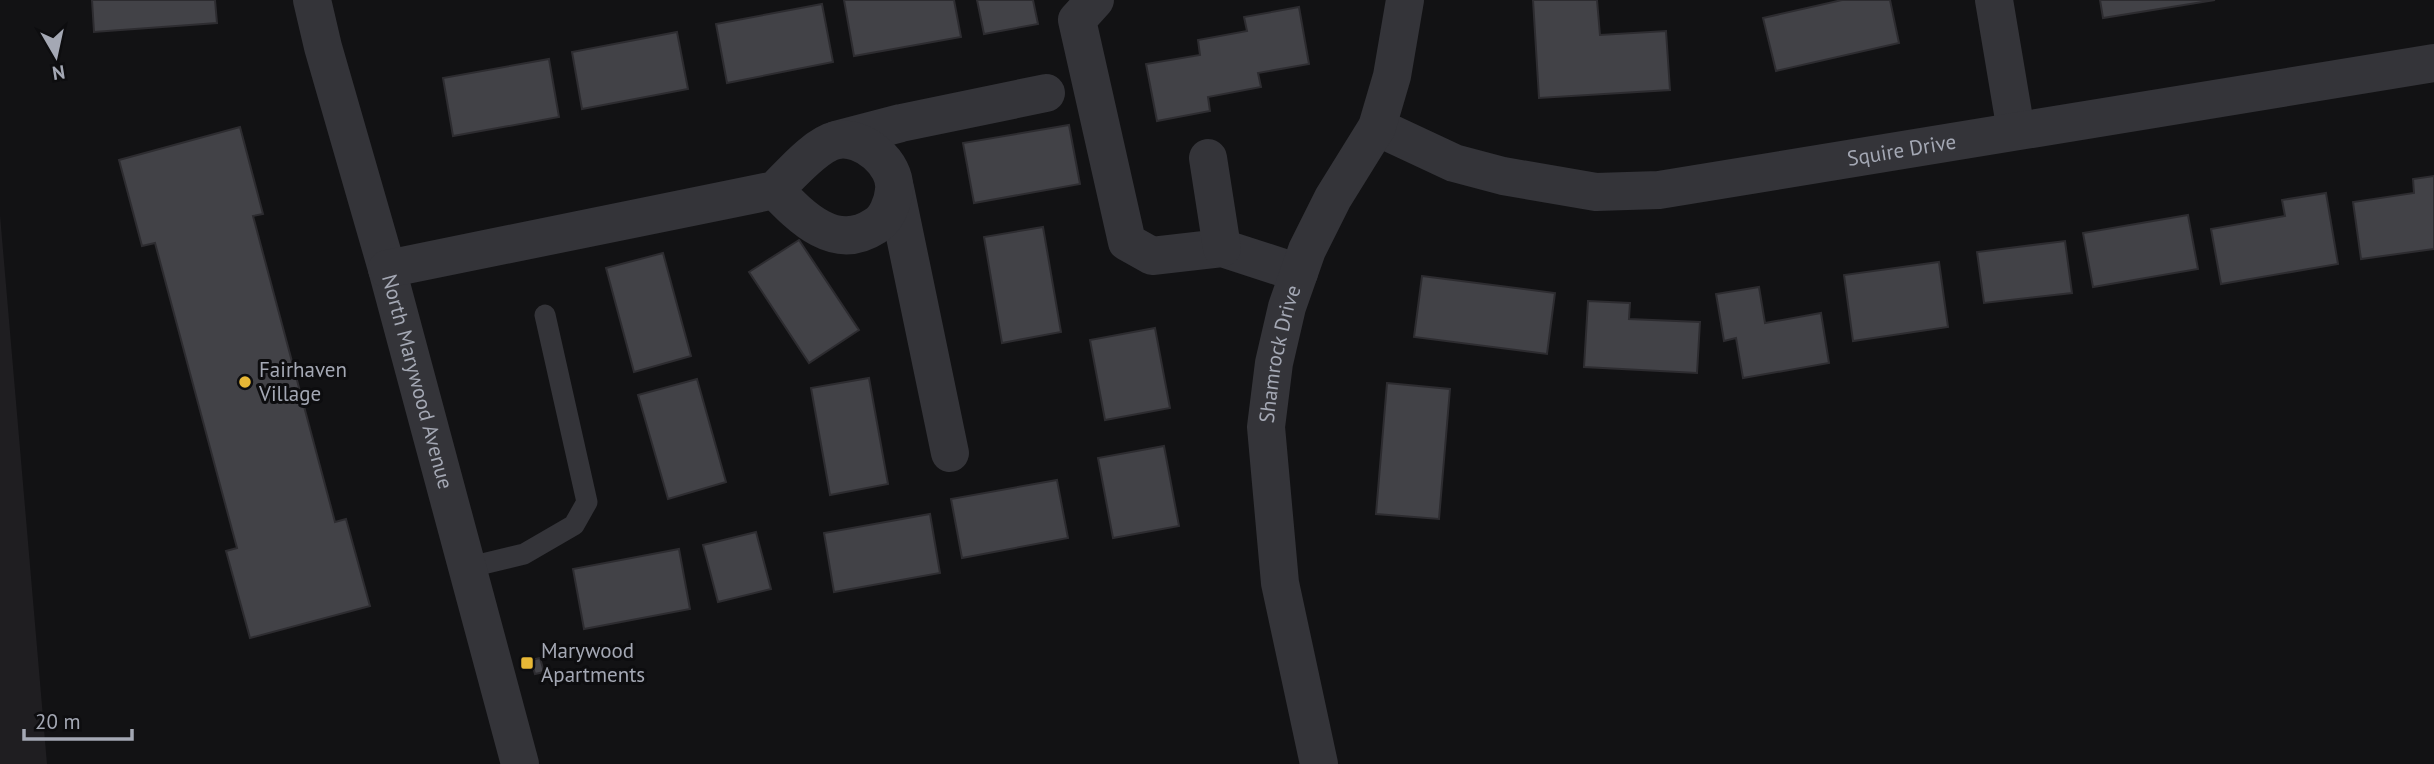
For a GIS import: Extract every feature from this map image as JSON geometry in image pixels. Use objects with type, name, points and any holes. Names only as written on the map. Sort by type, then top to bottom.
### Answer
[{"type":"street","name":"North Marywood Avenue","points":[[312,0],[520,764]]},
{"type":"street","points":[[1095,0],[1077,20],[1127,242],[1152,256],[1222,248],[1299,273]]},
{"type":"street","name":"Shamrock Drive","points":[[1316,746],[1280,583],[1266,427],[1275,363],[1287,307],[1307,250],[1333,198],[1377,127],[1392,76],[1405,0]]},
{"type":"street","points":[[1994,0],[2015,131]]},
{"type":"street","name":"Squire Drive","points":[[1377,127],[1454,163],[1503,176],[1597,192],[1659,190],[2434,63]]},
{"type":"street","points":[[387,269],[775,190],[821,148],[836,140],[901,123],[1046,93]]},
{"type":"street","points":[[836,140],[856,140],[870,147],[882,158],[895,188],[950,453]]},
{"type":"street","points":[[1209,158],[1222,248]]},
{"type":"street","points":[[775,190],[815,226],[829,233],[849,236],[862,234],[882,222],[895,188]]},
{"type":"lane","points":[[466,568],[524,554],[574,525],[586,502],[545,315]]},
{"type":"shaded area","points":[[0,215],[47,764],[0,764]]},
{"type":"building","points":[[92,0],[215,0],[217,23],[94,32]]},
{"type":"building","points":[[844,0],[954,0],[961,37],[854,56]]},
{"type":"building","points":[[977,0],[1033,0],[1038,24],[984,34]]},
{"type":"building","points":[[1533,0],[1597,0],[1600,35],[1666,31],[1670,90],[1539,98]]},
{"type":"building","points":[[1842,0],[1890,0],[1899,43],[1776,71],[1763,18]]},
{"type":"building","points":[[2100,0],[2215,0],[2103,18]]},
{"type":"building","points":[[822,4],[833,62],[727,83],[716,24]]},
{"type":"building","points":[[1299,7],[1309,64],[1258,73],[1261,87],[1208,97],[1210,111],[1157,121],[1146,64],[1200,55],[1198,40],[1247,31],[1244,17]]},
{"type":"building","points":[[677,32],[688,89],[582,109],[572,52]]},
{"type":"building","points":[[549,59],[559,117],[453,136],[443,78]]},
{"type":"building","points":[[1069,125],[1080,184],[974,203],[963,143]]},
{"type":"building","name":"Fairhaven Village","points":[[240,127],[263,214],[253,216],[335,522],[346,519],[370,606],[250,638],[226,551],[237,548],[155,243],[142,246],[119,160]]},
{"type":"building","points":[[2434,176],[2434,249],[2361,259],[2353,202],[2414,193],[2413,179]]},
{"type":"building","points":[[2326,193],[2338,264],[2221,284],[2211,229],[2285,216],[2282,200]]},
{"type":"building","points":[[2188,215],[2198,269],[2093,287],[2083,233]]},
{"type":"building","points":[[1043,227],[1061,332],[1002,343],[984,237]]},
{"type":"building","points":[[799,240],[859,330],[809,363],[749,272]]},
{"type":"building","points":[[2065,241],[2072,293],[1984,303],[1977,252]]},
{"type":"building","points":[[663,253],[691,356],[634,372],[606,268]]},
{"type":"building","points":[[1939,262],[1948,327],[1853,341],[1844,275]]},
{"type":"building","points":[[1422,276],[1555,293],[1547,354],[1414,337]]},
{"type":"building","points":[[1759,287],[1765,323],[1821,313],[1829,363],[1743,378],[1736,338],[1724,341],[1716,294]]},
{"type":"building","points":[[1588,301],[1630,303],[1629,319],[1700,322],[1697,373],[1584,367]]},
{"type":"building","points":[[1155,328],[1170,408],[1105,420],[1090,340]]},
{"type":"building","points":[[869,378],[888,484],[830,495],[811,388]]},
{"type":"building","points":[[697,379],[726,482],[668,499],[638,395]]},
{"type":"building","points":[[1387,383],[1450,389],[1439,519],[1376,514]]},
{"type":"building","points":[[1164,446],[1179,526],[1113,538],[1098,458]]},
{"type":"building","points":[[1057,480],[1068,538],[962,558],[951,499]]},
{"type":"building","points":[[930,514],[940,573],[834,592],[824,533]]},
{"type":"building","points":[[756,532],[771,589],[718,602],[703,545]]},
{"type":"building","points":[[679,549],[690,609],[584,629],[573,569]]},
{"type":"building","points":[[540,658],[544,672],[535,674],[531,660]]},
{"type":"place","name":"Fairhaven Village","points":[[245,382]]},
{"type":"place","name":"Marywood Apartments","points":[[527,663]]}]
